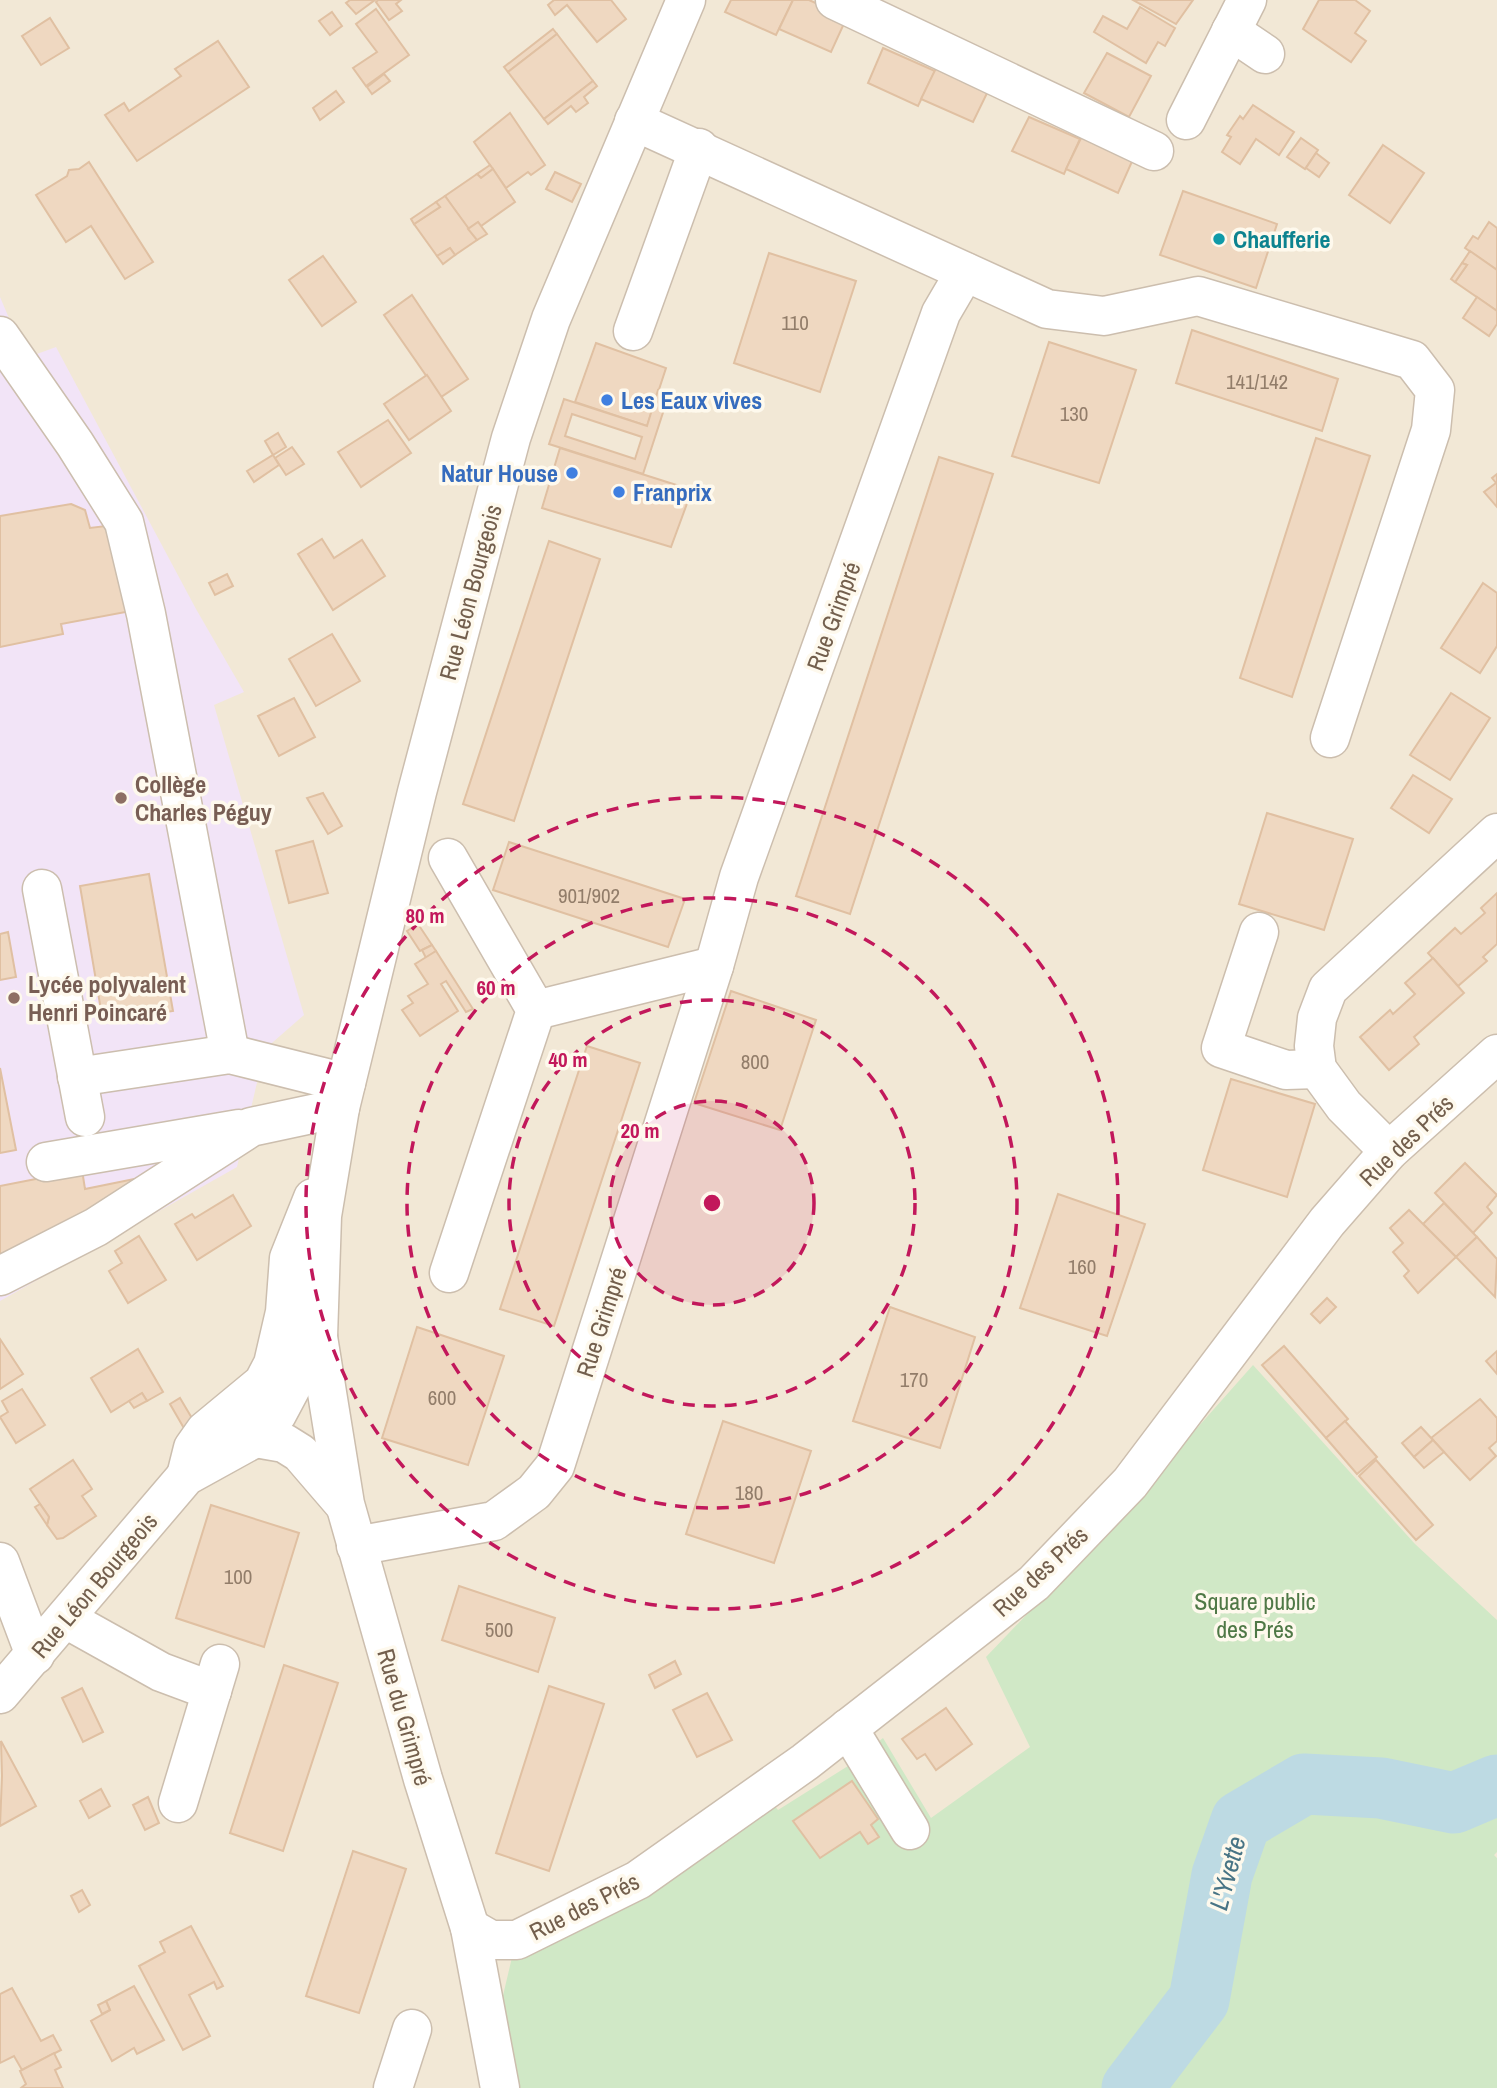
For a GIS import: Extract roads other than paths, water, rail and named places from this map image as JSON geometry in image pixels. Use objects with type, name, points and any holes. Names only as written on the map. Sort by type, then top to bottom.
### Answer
[{"type":"street","name":"Rue Léon Bourgeois","points":[[186,1476],[193,1448],[205,1432],[267,1398],[318,1337],[322,1216],[328,1164],[421,779],[511,438],[551,319],[686,0]]},
{"type":"street","points":[[835,0],[1154,151]]},
{"type":"street","points":[[1186,120],[1239,15],[1265,54]]},
{"type":"street","points":[[634,121],[699,148],[1047,309],[1098,315],[1198,296],[1412,360],[1435,390],[1431,430],[1331,738]]},
{"type":"street","points":[[633,331],[699,148]]},
{"type":"street","name":"Rue Grimpré","points":[[356,1546],[494,1521],[534,1493],[555,1466],[715,966],[743,864],[941,313],[965,272]]},
{"type":"street","points":[[0,336],[75,444],[124,522],[146,614],[230,1054]]},
{"type":"street","points":[[1389,1151],[1344,1106],[1317,1069],[1314,1046],[1317,1018],[1328,989],[1497,833]]},
{"type":"street","points":[[448,858],[536,1010],[449,1273]]},
{"type":"street","points":[[42,889],[85,1117]]},
{"type":"street","points":[[1259,932],[1221,1048],[1286,1070],[1317,1069]]},
{"type":"street","points":[[536,1010],[715,966]]},
{"type":"street","points":[[77,1077],[230,1054],[343,1096]]},
{"type":"street","name":"Rue des Prés","points":[[470,1928],[491,1940],[517,1940],[638,1881],[848,1728],[1034,1583],[1130,1483],[1328,1222],[1389,1151],[1497,1054]]},
{"type":"street","points":[[46,1161],[251,1127],[343,1096]]},
{"type":"street","points":[[0,1276],[96,1227],[251,1127]]},
{"type":"street","name":"Rue Léon Bourgeois","points":[[0,1695],[186,1476],[256,1438],[267,1398],[263,1383],[273,1364],[285,1312],[289,1258],[328,1164]]},
{"type":"street","name":"Rue du Grimpré","points":[[318,1337],[345,1504],[423,1779],[470,1928],[500,2088]]},
{"type":"street","points":[[267,1398],[319,1412],[330,1422]]},
{"type":"street","points":[[256,1438],[284,1443],[300,1453],[345,1504]]},
{"type":"street","points":[[0,1562],[34,1655]]},
{"type":"street","points":[[66,1619],[161,1672],[216,1677],[178,1803]]},
{"type":"street","points":[[848,1728],[910,1830]]},
{"type":"street","points":[[393,2088],[412,2029]]},
{"type":"waterway","name":"L'Yvette","points":[[1132,2088],[1199,2000],[1222,1875],[1241,1821],[1304,1784],[1381,1788],[1454,1803],[1497,1785]]},
{"type":"place","name":"Chaufferie","points":[[1219,239]]},
{"type":"place","name":"Les Eaux vives","points":[[607,400]]},
{"type":"place","name":"Natur House","points":[[572,473]]},
{"type":"place","name":"Franprix","points":[[619,492]]},
{"type":"place","name":"Collège Charles Péguy","points":[[121,798]]},
{"type":"place","name":"Lycée polyvalent Henri Poincaré","points":[[14,998]]},
{"type":"park label","name":"Square public des Prés","points":[[1255,1615]]}]
